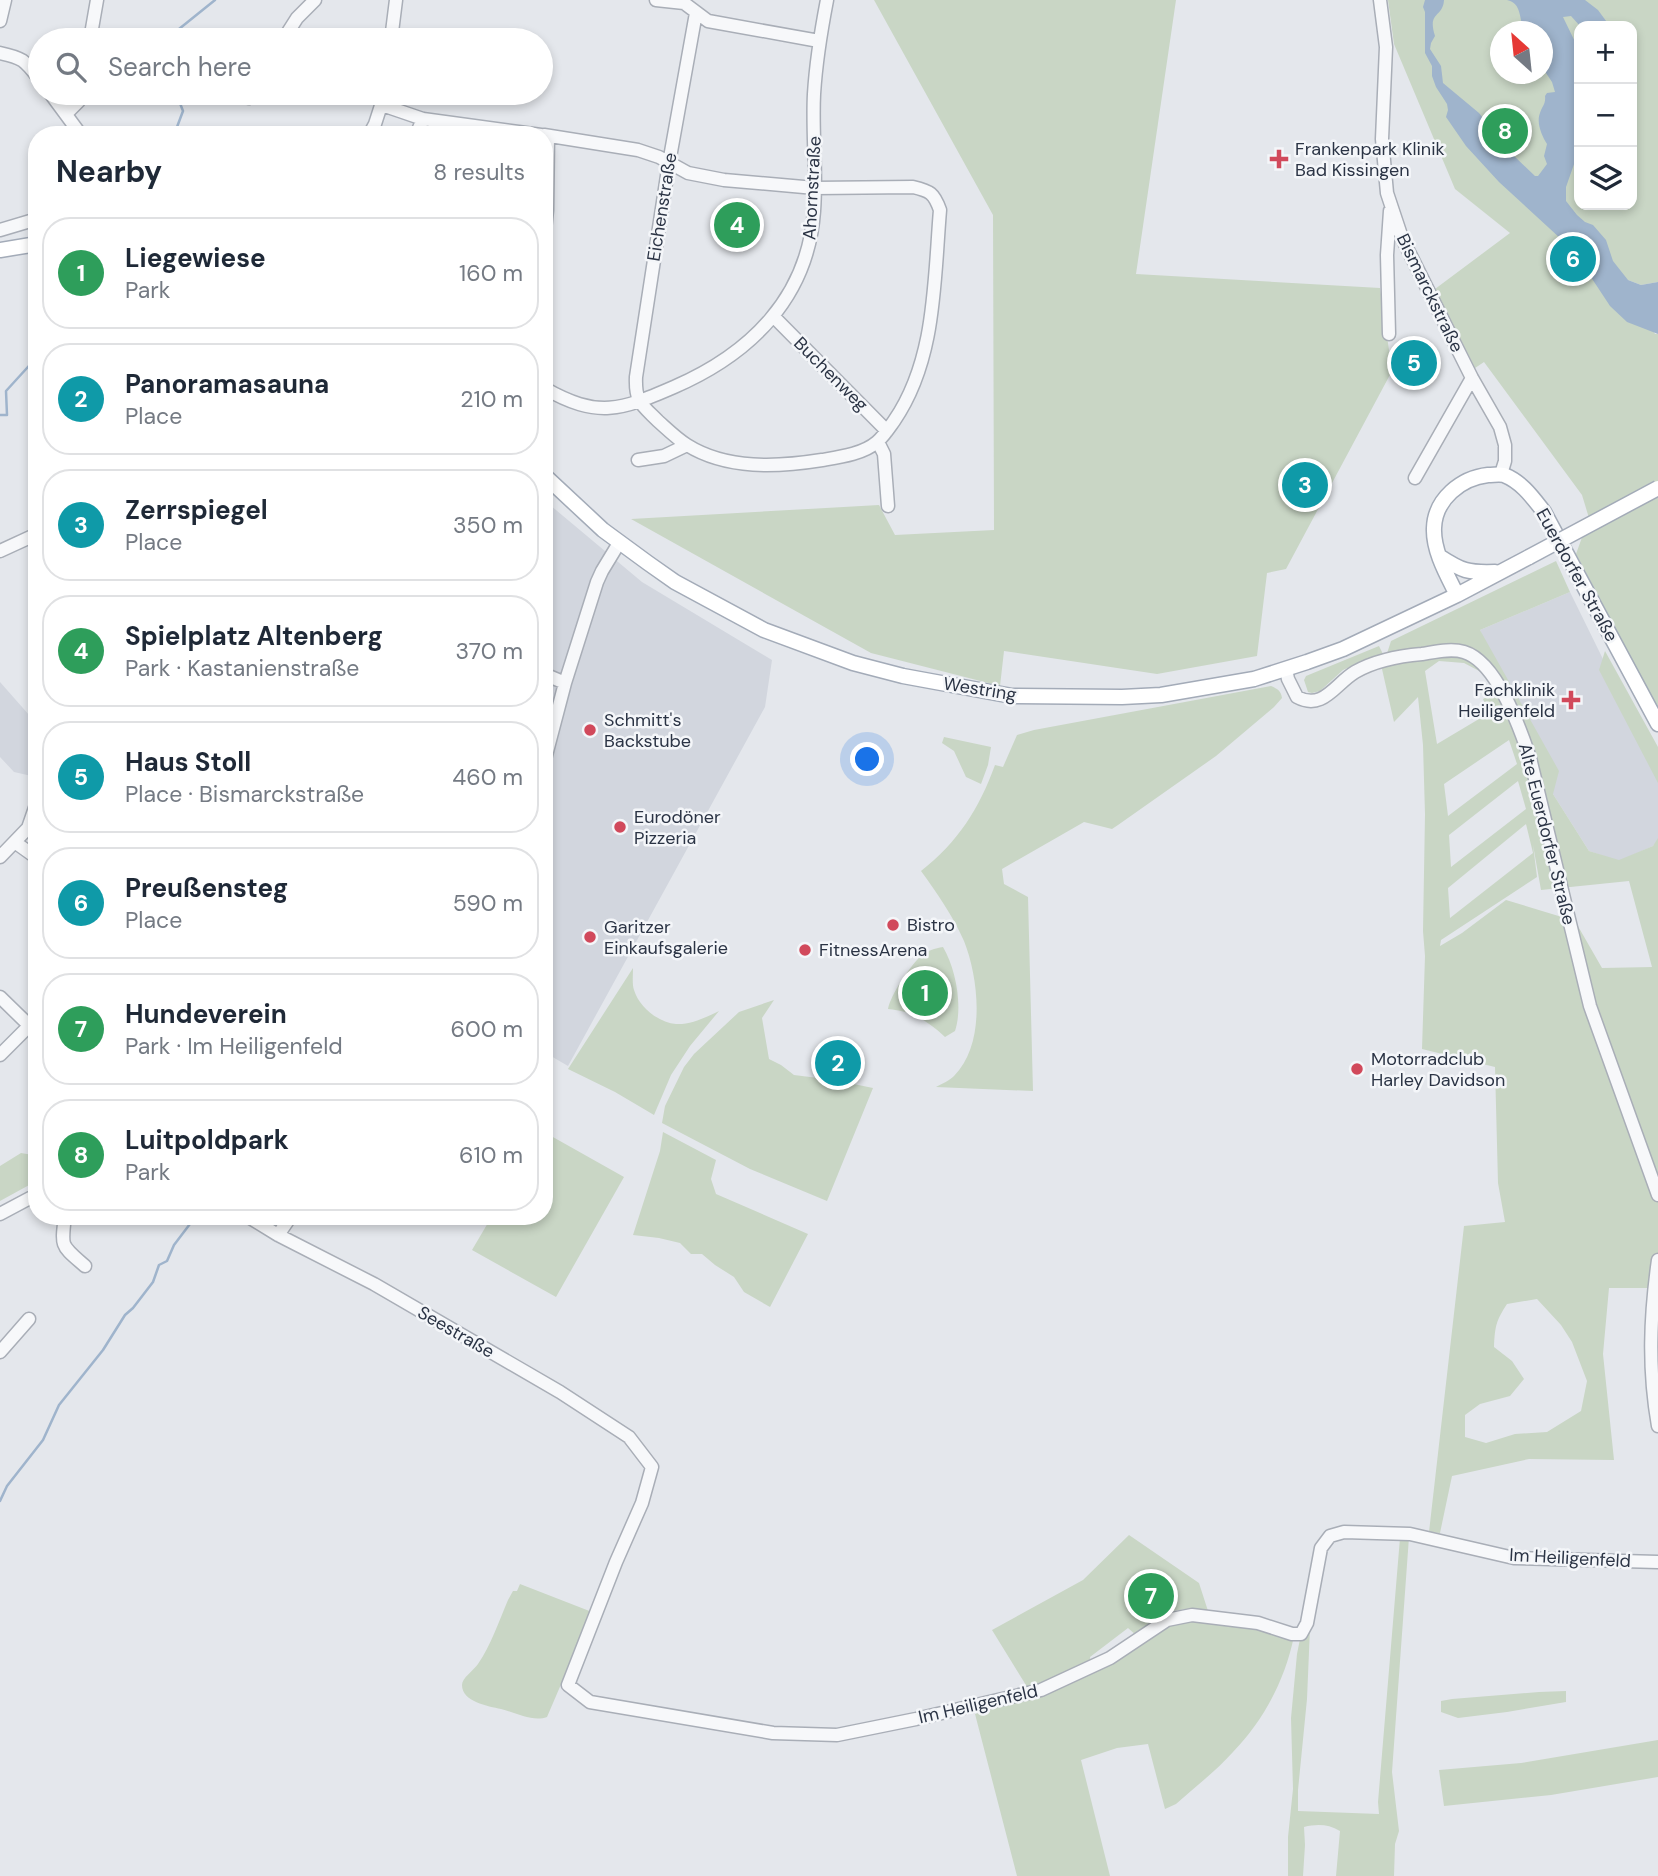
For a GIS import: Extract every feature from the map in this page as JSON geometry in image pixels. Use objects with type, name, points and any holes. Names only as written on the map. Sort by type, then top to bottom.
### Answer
[{"type":"main road","points":[[0,250],[28,245]]},
{"type":"main road","points":[[1457,595],[1439,556],[1434,529],[1437,511],[1443,499],[1467,480],[1501,474]]},
{"type":"main road","name":"Euerdorfer Straße","points":[[1501,474],[1523,486],[1544,512],[1658,724]]},
{"type":"main road","name":"Westring","points":[[553,483],[619,543],[675,582],[764,630],[853,663],[902,676],[1012,696],[1122,697],[1161,695],[1254,679],[1343,649],[1457,595],[1658,488]]},
{"type":"main road","points":[[1439,556],[1466,571],[1500,571]]},
{"type":"street","points":[[0,21],[5,0]]},
{"type":"street","points":[[92,28],[97,0]]},
{"type":"street","points":[[291,28],[315,0]]},
{"type":"street","points":[[392,28],[396,0]]},
{"type":"street","points":[[656,0],[684,4],[708,21],[819,41]]},
{"type":"street","name":"Ahornstraße","points":[[553,392],[592,408],[609,409],[639,402],[699,376],[740,349],[774,317],[799,276],[808,250],[815,188],[814,96],[819,41],[827,0]]},
{"type":"street","name":"Bismarckstraße","points":[[1380,0],[1386,47],[1382,139],[1390,206],[1402,238],[1503,435],[1505,461],[1501,474]]},
{"type":"street","name":"Eichenstraße","points":[[639,402],[635,391],[636,377],[669,163],[696,13]]},
{"type":"street","points":[[0,52],[18,57],[28,66]]},
{"type":"street","points":[[59,105],[74,126]]},
{"type":"street","points":[[65,114],[75,105]]},
{"type":"street","points":[[373,126],[382,105]]},
{"type":"street","points":[[396,105],[423,118],[480,126]]},
{"type":"street","points":[[420,126],[423,118]]},
{"type":"street","points":[[553,136],[638,150],[659,157],[688,173],[715,179],[815,188],[913,187],[929,191],[940,210],[925,352],[904,407],[878,442],[860,452],[809,462],[770,466],[726,460],[687,445],[639,402]]},
{"type":"street","name":"Bismarckstraße","points":[[1389,334],[1387,255],[1390,206]]},
{"type":"street","points":[[0,230],[28,222]]},
{"type":"street","name":"Buchenweg","points":[[774,317],[887,431]]},
{"type":"street","points":[[1415,478],[1472,378]]},
{"type":"street","points":[[878,442],[884,454],[888,506]]},
{"type":"street","points":[[638,460],[664,456],[687,445]]},
{"type":"street","points":[[0,551],[28,538]]},
{"type":"street","points":[[553,729],[602,570],[619,543]]},
{"type":"street","name":"Alte Euerdorfer Straße","points":[[1286,668],[1297,697],[1317,702],[1354,673],[1396,656],[1463,652],[1474,656],[1485,666],[1511,708],[1522,732],[1590,1006],[1658,1195]]},
{"type":"street","points":[[553,678],[565,683]]},
{"type":"street","points":[[0,857],[28,828]]},
{"type":"street","points":[[16,843],[28,852]]},
{"type":"street","points":[[0,997],[28,1025]]},
{"type":"street","points":[[0,1055],[28,1034]]},
{"type":"street","points":[[0,1214],[28,1199]]},
{"type":"street","points":[[64,1225],[62,1240],[66,1250],[85,1266]]},
{"type":"street","name":"Seestraße","points":[[262,1225],[374,1284],[561,1392],[629,1437],[652,1466]]},
{"type":"street","points":[[278,1235],[285,1225]]},
{"type":"street","points":[[1658,1260],[1650,1334],[1658,1426]]},
{"type":"street","points":[[0,1352],[29,1319]]},
{"type":"street","name":"Im Heiligenfeld","points":[[652,1466],[642,1503],[568,1685],[590,1702],[773,1733],[837,1735],[1041,1690],[1110,1658],[1167,1620],[1192,1615],[1258,1623],[1292,1634],[1301,1633],[1307,1623],[1321,1548],[1330,1536],[1344,1532],[1410,1534],[1514,1558],[1658,1562]]},
{"type":"shaded area","points":[[553,508],[642,582],[772,660],[765,707],[568,1066],[553,1057]]},
{"type":"shaded area","name":"Fachklinik Heiligenfeld","points":[[1570,592],[1658,771],[1658,840],[1653,846],[1619,861],[1589,851],[1553,794],[1480,630]]},
{"type":"shaded area","points":[[0,682],[28,714],[28,775],[14,772],[0,757]]},
{"type":"green space","points":[[874,0],[1176,0],[1136,274],[1380,288],[1392,371],[1286,569],[1267,573],[1257,656],[1157,674],[1004,651],[1000,686],[871,653],[631,519],[879,505],[895,535],[994,530],[993,215]]},
{"type":"green space","points":[[1388,0],[1658,0],[1658,282],[1641,285],[1628,280],[1655,334],[1658,334],[1658,708],[1576,554],[1589,518],[1582,495],[1484,362],[1475,368],[1435,289],[1510,233],[1455,189],[1394,44]]},
{"type":"green space","points":[[1556,561],[1570,592],[1480,630],[1559,771],[1553,794],[1589,851],[1619,860],[1653,846],[1658,838],[1658,1272],[1649,1288],[1609,1288],[1603,1354],[1614,1460],[1529,1459],[1452,1476],[1440,1533],[1429,1532],[1464,1226],[1505,1222],[1498,1183],[1495,1067],[1422,1049],[1425,956],[1423,745],[1418,697],[1394,722],[1382,669],[1391,641]],"holes":[[[1439,661],[1464,663],[1485,674],[1494,693],[1483,699],[1489,713],[1437,744],[1425,671]],[[1509,740],[1517,764],[1448,816],[1444,784]],[[1518,781],[1526,809],[1451,867],[1449,835]],[[1526,824],[1533,853],[1450,918],[1448,888]],[[1533,845],[1541,890],[1629,881],[1652,967],[1602,968],[1575,921],[1506,900],[1440,946],[1441,940],[1537,877]],[[1537,1299],[1561,1325],[1572,1342],[1587,1381],[1581,1411],[1547,1432],[1515,1434],[1486,1443],[1465,1437],[1465,1415],[1480,1404],[1510,1396],[1524,1379],[1512,1361],[1494,1347],[1497,1324],[1507,1304]]]},
{"type":"green space","points":[[1379,646],[1383,654],[1343,670],[1320,691],[1308,692],[1304,680],[1306,676]]},
{"type":"green space","points":[[1605,651],[1658,747],[1658,783],[1599,670]]},
{"type":"green space","points":[[1271,686],[1279,690],[1282,698],[1274,707],[1216,756],[1118,825],[1112,829],[1084,822],[1002,869],[1004,884],[1028,897],[1033,1091],[936,1087],[954,1076],[971,1047],[977,1011],[976,992],[964,941],[939,896],[921,871],[946,848],[966,824],[995,765],[1003,767],[1017,735]]},
{"type":"green space","points":[[944,737],[991,747],[981,784],[966,777],[954,751],[942,743]]},
{"type":"green space","points":[[943,947],[955,977],[958,1000],[955,1031],[945,1037],[919,1018],[888,1009],[897,988],[921,956]]},
{"type":"green space","points":[[633,968],[633,985],[637,996],[645,1008],[663,1021],[687,1023],[719,1011],[690,1046],[671,1075],[654,1115],[568,1069]]},
{"type":"green space","points":[[774,1000],[762,1018],[769,1059],[794,1075],[873,1088],[827,1201],[750,1169],[662,1123],[665,1106],[684,1067],[694,1054],[739,1012]]},
{"type":"green space","points":[[663,1132],[716,1160],[711,1179],[716,1194],[808,1234],[770,1307],[744,1292],[734,1277],[702,1254],[691,1254],[680,1243],[633,1235],[660,1151]]},
{"type":"green space","points":[[553,1137],[624,1177],[556,1297],[472,1250],[487,1225],[553,1225]]},
{"type":"green space","points":[[21,1153],[28,1154],[28,1186],[0,1201],[0,1166]]},
{"type":"green space","points":[[1129,1535],[1199,1583],[1208,1611],[1173,1611],[1137,1636],[1128,1628],[1090,1657],[1091,1663],[1029,1690],[992,1630],[1083,1580]]},
{"type":"green space","points":[[1409,1537],[1392,1772],[1399,1831],[1395,1844],[1394,1876],[1336,1876],[1340,1831],[1318,1825],[1304,1827],[1303,1876],[1288,1876],[1288,1837],[1293,1789],[1291,1718],[1300,1639],[1310,1628],[1298,1811],[1379,1814],[1400,1538]]},
{"type":"green space","points":[[520,1584],[592,1612],[547,1717],[542,1718],[524,1716],[477,1702],[466,1696],[462,1685],[483,1657],[508,1600]]},
{"type":"green space","points":[[1182,1619],[1248,1624],[1294,1636],[1279,1684],[1264,1713],[1220,1766],[1176,1804],[1165,1809],[1148,1744],[1117,1748],[1081,1760],[1110,1876],[1017,1876],[975,1714],[1036,1696]]},
{"type":"green space","points":[[1566,1691],[1566,1702],[1507,1712],[1458,1718],[1441,1712],[1441,1701],[1452,1699]]},
{"type":"green space","points":[[1658,1740],[1658,1777],[1551,1795],[1444,1806],[1439,1770],[1521,1763]]},
{"type":"water","points":[[1425,0],[1444,0],[1441,10],[1434,18],[1435,36],[1430,49],[1441,66],[1443,83],[1479,113],[1513,155],[1535,176],[1538,176],[1547,164],[1544,156],[1547,144],[1540,129],[1539,117],[1545,96],[1555,92],[1553,84],[1553,21],[1521,21],[1518,8],[1507,0],[1585,0],[1606,21],[1576,21],[1571,16],[1563,17],[1574,40],[1574,164],[1566,187],[1566,201],[1577,215],[1593,225],[1606,240],[1613,261],[1628,280],[1641,285],[1658,282],[1658,334],[1627,322],[1610,306],[1581,262],[1561,239],[1499,182],[1466,146],[1446,117],[1447,104],[1432,76],[1432,66],[1425,53]]},
{"type":"waterway","points":[[180,28],[215,0]]},
{"type":"waterway","points":[[177,126],[183,111],[181,105]]},
{"type":"waterway","points":[[0,415],[7,415],[6,391],[28,367]]},
{"type":"waterway","points":[[0,1501],[7,1486],[43,1440],[59,1405],[103,1350],[125,1315],[153,1282],[159,1265],[167,1261],[174,1245],[189,1225]]},
{"type":"place","name":"Luitpoldpark","points":[[1505,131]]},
{"type":"place","name":"Frankenpark Klinik Bad Kissingen","points":[[1279,159]]},
{"type":"place","name":"Spielplatz Altenberg","points":[[737,225]]},
{"type":"place","name":"Preußensteg","points":[[1573,259]]},
{"type":"place","name":"Haus Stoll","points":[[1414,363]]},
{"type":"place","name":"Zerrspiegel","points":[[1305,485]]},
{"type":"place","name":"Fachklinik Heiligenfeld","points":[[1571,700]]},
{"type":"place","name":"Schmitt's Backstube","points":[[590,730]]},
{"type":"place","name":"Eurodöner Pizzeria","points":[[620,827]]},
{"type":"place","name":"Bistro","points":[[893,925]]},
{"type":"place","name":"Garitzer Einkaufsgalerie","points":[[590,937]]},
{"type":"place","name":"FitnessArena","points":[[805,950]]},
{"type":"place","name":"Liegewiese","points":[[925,993]]},
{"type":"place","name":"Panoramasauna","points":[[838,1063]]},
{"type":"place","name":"Motorradclub Harley Davidson","points":[[1357,1069]]},
{"type":"place","name":"Hundeverein","points":[[1151,1596]]}]
